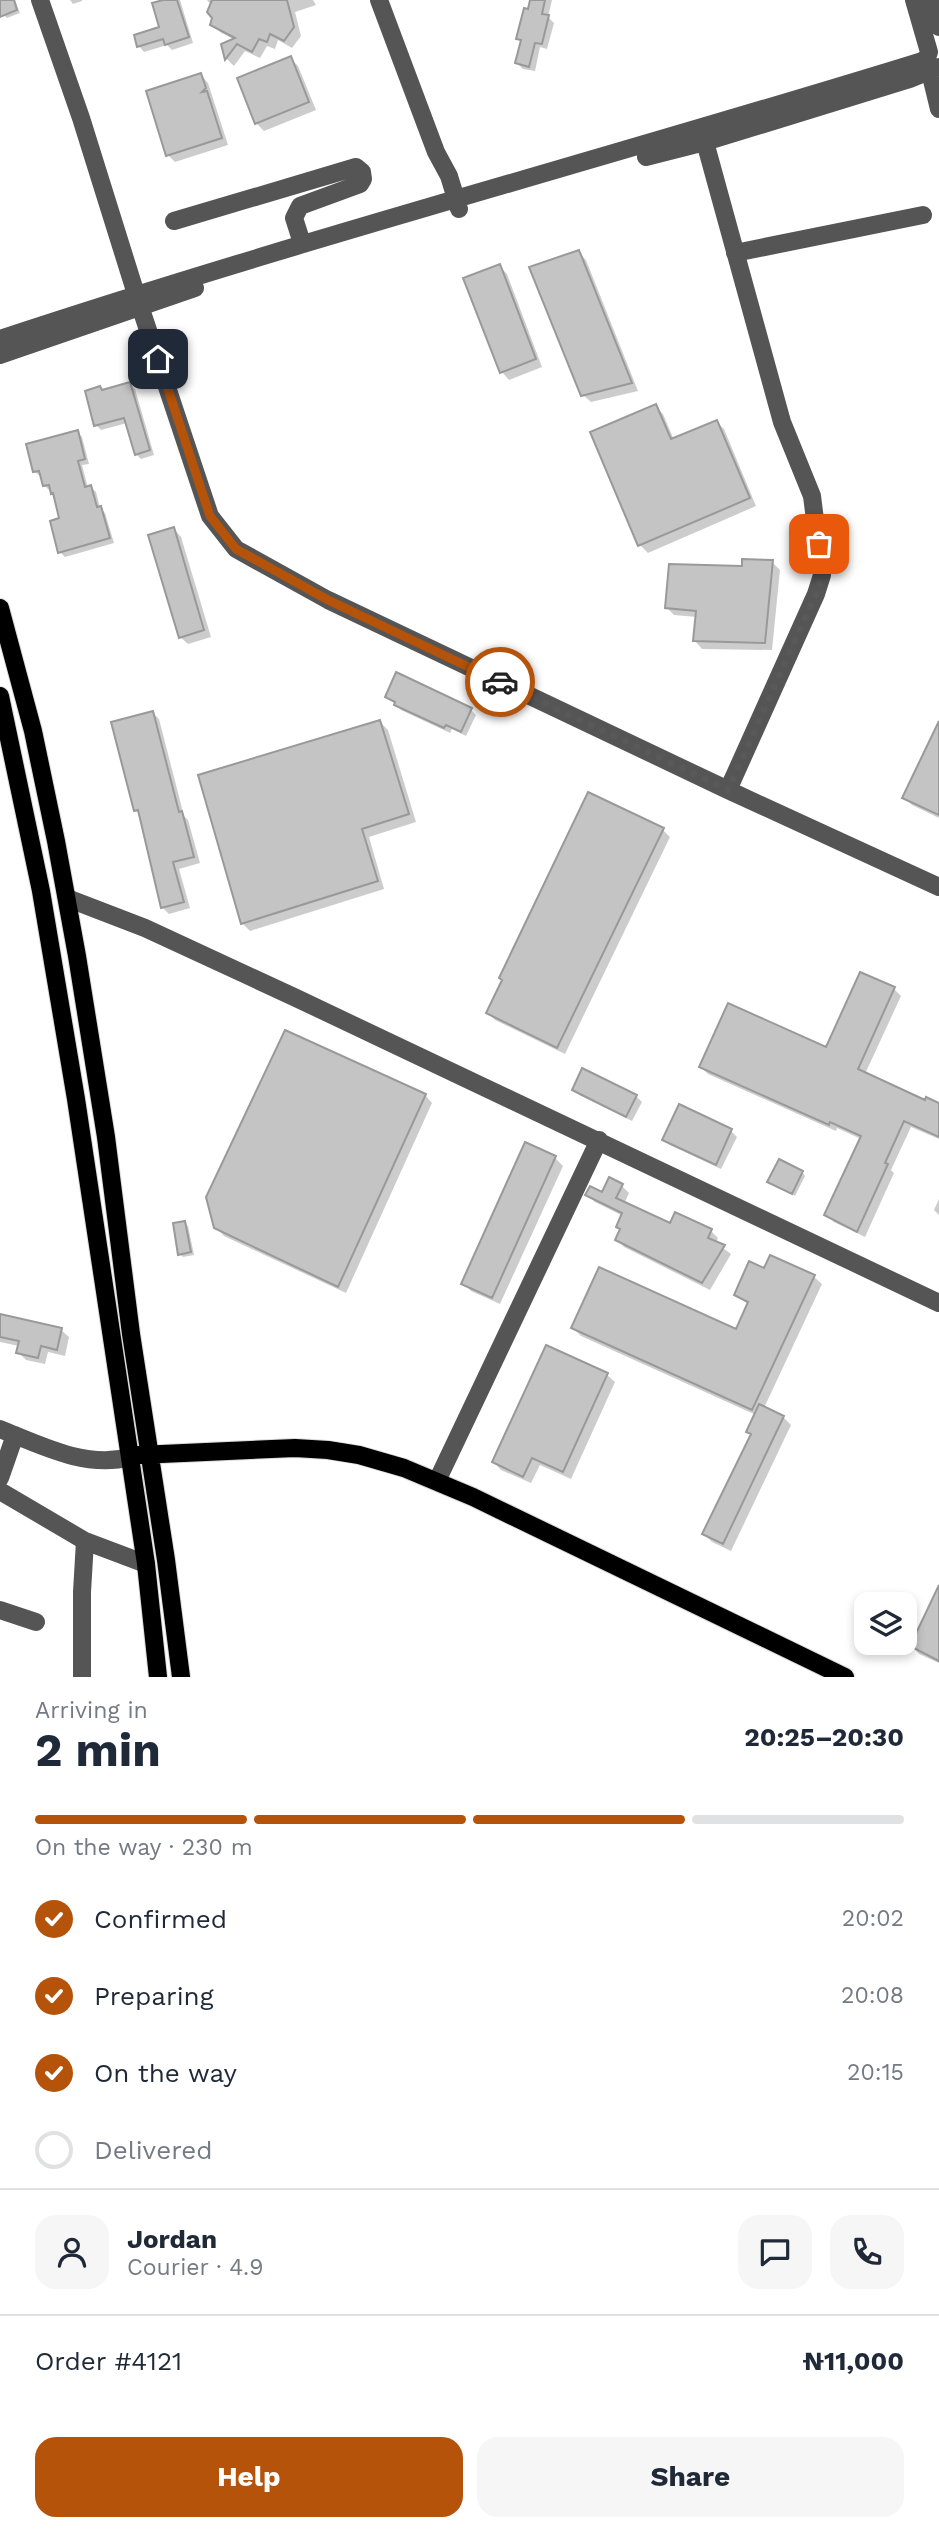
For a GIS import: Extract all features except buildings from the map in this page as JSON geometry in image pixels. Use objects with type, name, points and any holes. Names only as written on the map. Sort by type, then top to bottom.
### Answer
[{"type":"main road","points":[[0,608],[33,731],[67,898],[106,1137],[181,1677]]},
{"type":"main road","points":[[0,696],[41,891],[76,1099],[146,1564],[158,1677]]},
{"type":"main road","points":[[130,1457],[149,1453],[328,1450],[381,1461],[437,1481],[845,1677]]},
{"type":"street","points":[[40,0],[210,516],[236,549],[328,600],[939,887]]},
{"type":"street","points":[[379,0],[458,204]]},
{"type":"street","points":[[0,339],[307,253],[922,61],[927,58],[929,52],[914,0]]},
{"type":"street","points":[[930,0],[939,27]]},
{"type":"street","points":[[0,355],[138,300],[302,243],[705,142],[934,69],[939,109]]},
{"type":"street","points":[[705,142],[782,422],[811,496],[822,575],[816,594],[728,790]]},
{"type":"street","points":[[174,221],[356,167],[362,172],[363,179],[360,184],[300,206],[294,218],[302,243]]},
{"type":"street","points":[[735,253],[923,215]]},
{"type":"street","points":[[67,898],[145,928],[599,1140],[939,1303]]},
{"type":"street","points":[[437,1481],[599,1140]]},
{"type":"street","points":[[0,1478],[7,1432],[65,1454],[105,1460],[130,1457]]},
{"type":"street","points":[[0,1491],[85,1541],[146,1564]]},
{"type":"street","points":[[82,1677],[85,1541]]},
{"type":"street","points":[[0,1610],[36,1622]]},
{"type":"way so far","points":[[500,682],[728,790],[816,594],[822,575],[819,544]]},
{"type":"route","points":[[158,359],[210,516],[236,549],[328,600],[500,682]]}]
